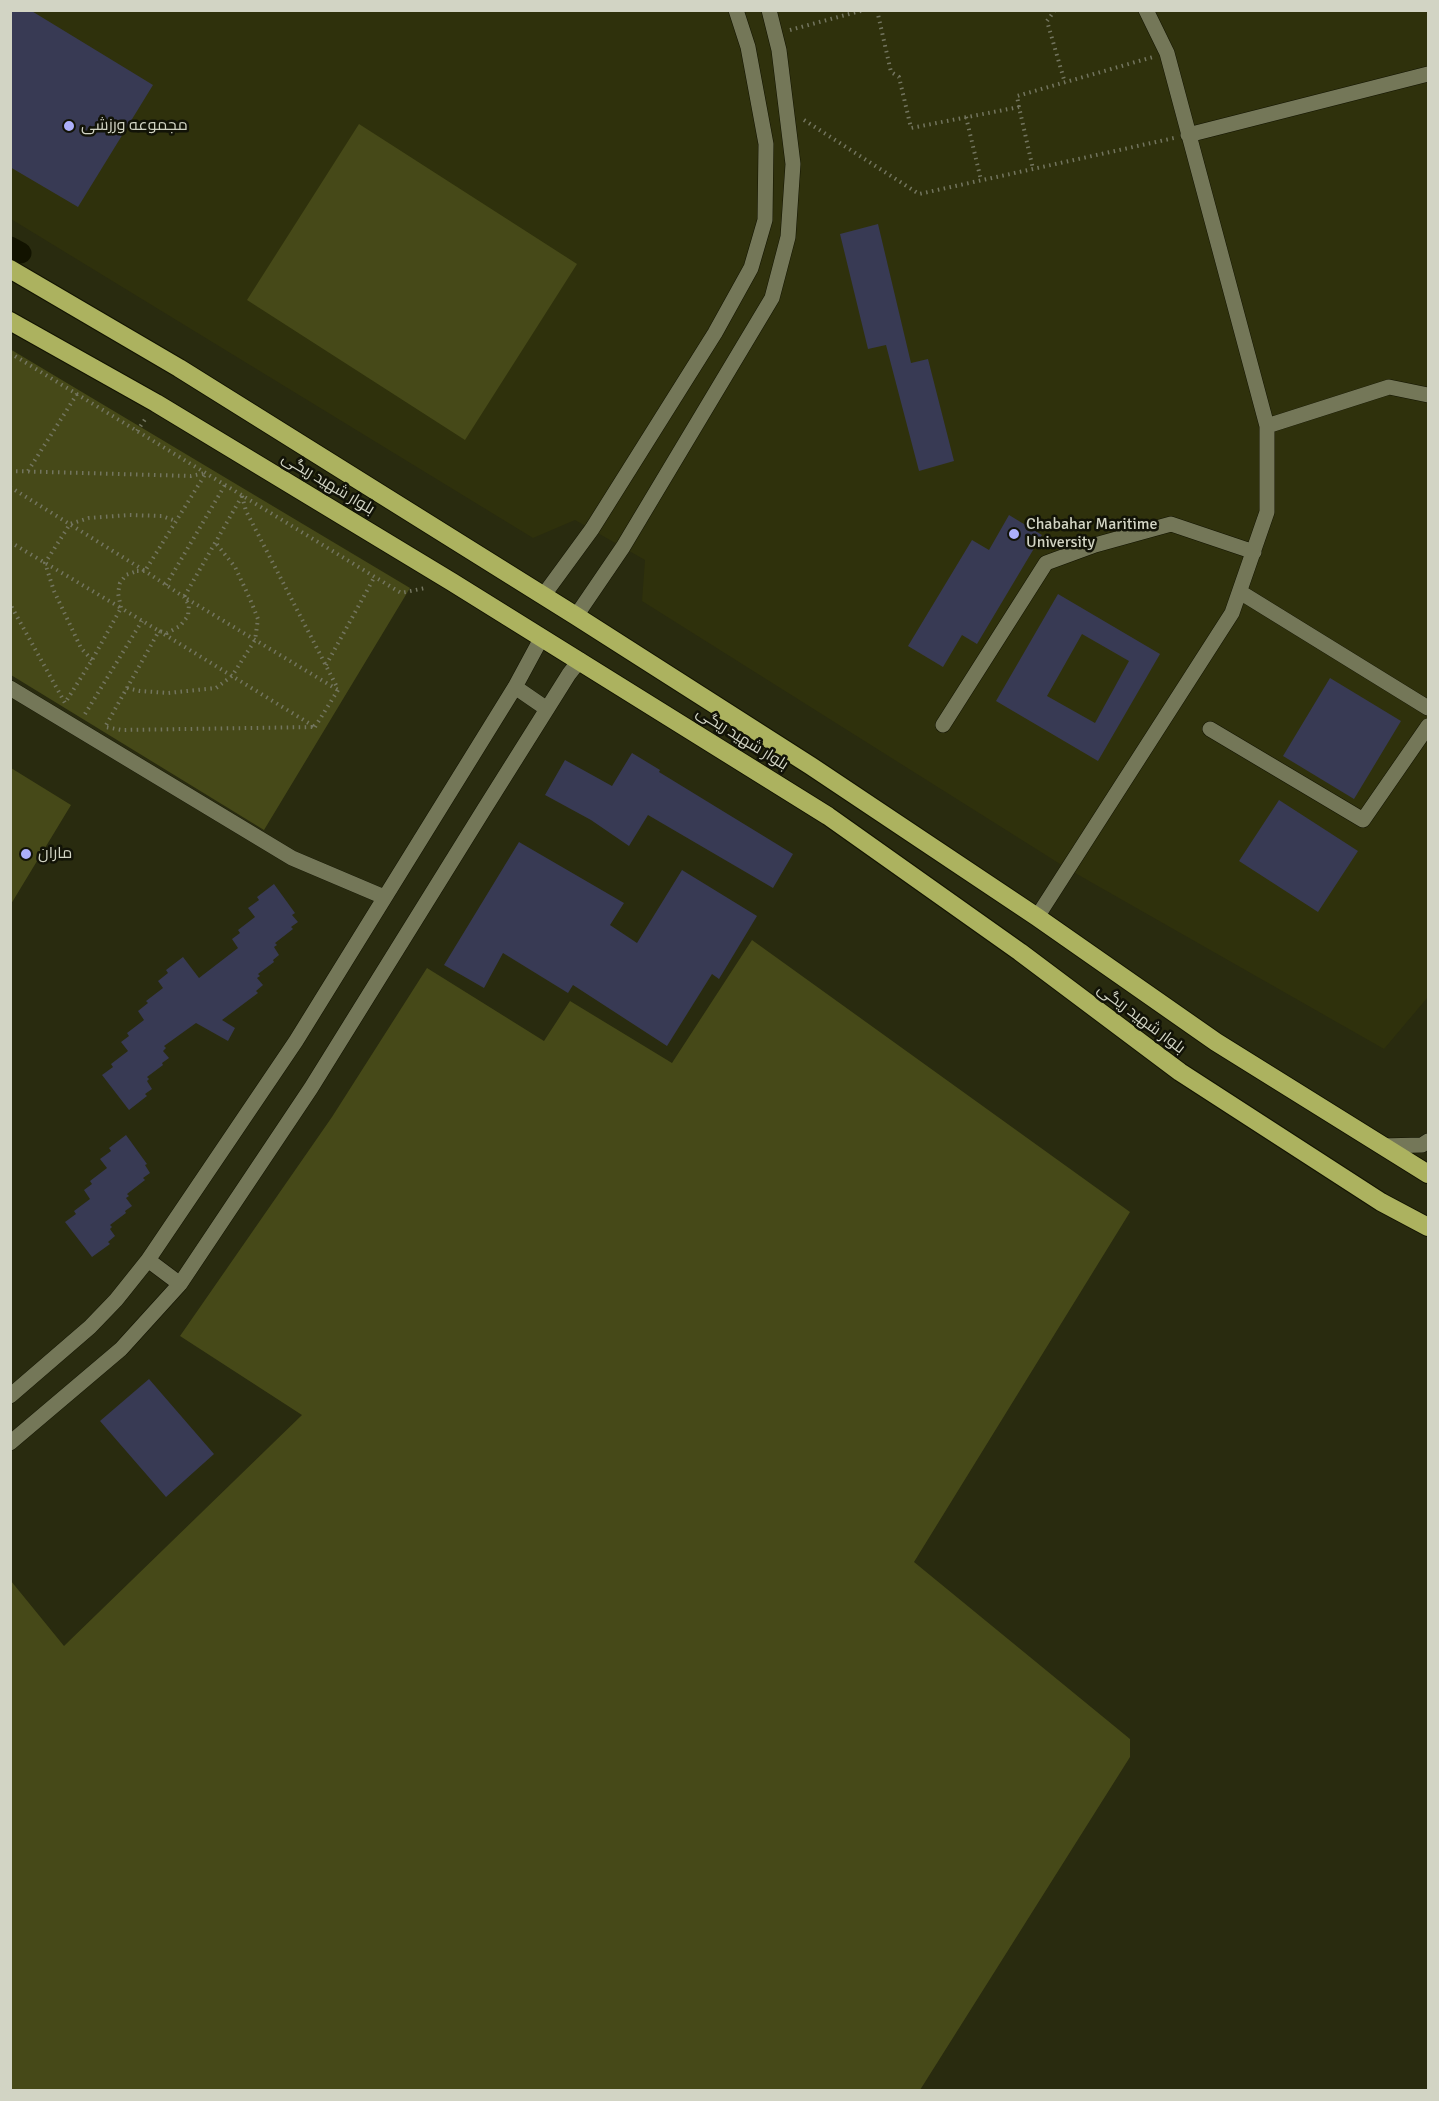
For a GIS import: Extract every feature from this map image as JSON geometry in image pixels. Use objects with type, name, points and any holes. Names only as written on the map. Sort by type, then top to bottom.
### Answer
[{"type":"highway","name":"بلوار شهید ریگی","points":[[10,269],[178,368],[576,616],[811,766],[1037,917],[1216,1042],[1428,1174]]},
{"type":"highway","name":"بلوار شهید ریگی","points":[[10,321],[156,403],[452,582],[828,816],[1020,952],[1180,1072],[1381,1202],[1428,1227]]},
{"type":"street","points":[[543,596],[592,529],[715,333],[751,268],[765,220],[766,144],[748,47],[736,10]]},
{"type":"street","points":[[576,616],[623,547],[772,298],[788,237],[793,164],[775,34],[769,10]]},
{"type":"street","points":[[1037,917],[1232,612],[1267,512],[1267,426],[1167,53],[1146,10]]},
{"type":"street","points":[[1188,135],[1428,74]]},
{"type":"street","points":[[1267,426],[1389,387],[1428,395]]},
{"type":"street","points":[[943,724],[1046,563],[1095,545],[1171,524],[1254,552]]},
{"type":"street","points":[[1240,592],[1428,708]]},
{"type":"street","points":[[10,1396],[90,1327],[116,1300],[147,1260],[296,1041],[515,687],[542,637]]},
{"type":"street","points":[[10,1443],[121,1348],[180,1284],[311,1088],[547,709],[580,660]]},
{"type":"street","points":[[515,687],[547,709]]},
{"type":"street","points":[[10,688],[292,858],[384,897]]},
{"type":"street","points":[[1210,729],[1363,820],[1428,726]]},
{"type":"street","points":[[1382,1146],[1422,1145],[1428,1141]]},
{"type":"street","points":[[147,1260],[180,1284]]},
{"type":"path","points":[[775,34],[864,10]]},
{"type":"path","points":[[877,10],[891,72],[898,77],[911,128],[1019,107]]},
{"type":"path","points":[[1055,10],[1047,21],[1065,83]]},
{"type":"path","points":[[1033,169],[1017,96],[1167,53]]},
{"type":"path","points":[[786,108],[919,194],[1188,135]]},
{"type":"path","points":[[966,117],[981,180]]},
{"type":"path","points":[[10,353],[401,593],[452,582]]},
{"type":"path","points":[[28,471],[76,394]]},
{"type":"path","points":[[10,471],[191,476],[206,473]]},
{"type":"path","points":[[145,571],[206,473]]},
{"type":"path","points":[[166,585],[225,485]]},
{"type":"path","points":[[10,487],[184,597],[338,690]]},
{"type":"path","points":[[184,597],[242,496]]},
{"type":"path","points":[[242,496],[246,511],[338,690]]},
{"type":"path","points":[[45,563],[70,525],[89,518],[129,515],[162,516],[176,521]]},
{"type":"path","points":[[10,542],[315,727]]},
{"type":"path","points":[[127,688],[168,693],[216,688],[232,676],[255,640],[258,619],[250,599],[235,567],[215,542]]},
{"type":"path","points":[[45,563],[54,591],[81,648],[92,660]]},
{"type":"path","points":[[10,604],[65,703],[121,608],[118,593],[120,583],[126,575],[145,571]]},
{"type":"path","points":[[326,666],[375,576]]},
{"type":"path","points":[[159,631],[167,633],[180,626],[188,616],[189,604],[184,597]]},
{"type":"path","points":[[85,715],[142,621]]},
{"type":"path","points":[[159,631],[105,727],[122,730],[315,727]]},
{"type":"path","points":[[315,727],[338,690]]},
{"type":"shaded area","name":"Chabahar Maritime University","points":[[10,11],[1428,11],[1428,997],[1384,1049],[1068,869],[642,601],[645,560],[575,520],[533,538],[11,219]]},
{"type":"shaded area","points":[[359,124],[577,264],[465,440],[247,300]]},
{"type":"shaded area","points":[[10,349],[410,588],[264,830],[11,675]]},
{"type":"shaded area","name":"ماران","points":[[11,768],[71,805],[11,904]]},
{"type":"shaded area","points":[[752,940],[1130,1212],[914,1562],[1130,1739],[1130,1757],[920,2090],[11,2090],[11,1581],[64,1646],[302,1415],[180,1336],[332,1117],[427,968],[544,1041],[570,1001],[672,1063]]},
{"type":"building","name":"مجموعه ورزشی","points":[[10,10],[30,10],[153,85],[78,207],[10,167]]},
{"type":"building","points":[[878,224],[911,363],[928,359],[954,461],[919,471],[886,345],[868,349],[840,234]]},
{"type":"building","points":[[1009,515],[1042,535],[977,644],[962,635],[943,667],[908,646],[972,540],[989,550]]},
{"type":"building","points":[[1058,594],[1160,654],[1098,761],[996,701]],"holes":[[[1082,634],[1129,661],[1095,723],[1047,696]]]},
{"type":"building","points":[[1330,678],[1401,721],[1354,799],[1283,756]]},
{"type":"building","points":[[632,753],[793,854],[773,888],[648,815],[629,846],[591,820],[545,795],[565,760],[612,786]]},
{"type":"building","points":[[1279,800],[1358,851],[1318,912],[1239,861]]},
{"type":"building","points":[[519,842],[624,903],[610,925],[637,943],[682,870],[757,916],[719,979],[712,974],[667,1046],[573,985],[568,993],[503,953],[484,988],[444,965]]},
{"type":"building","points":[[274,884],[295,913],[292,915],[298,922],[275,943],[277,945],[274,947],[279,955],[273,960],[274,962],[258,974],[260,976],[257,978],[263,985],[256,991],[258,993],[222,1020],[235,1028],[228,1041],[196,1023],[164,1046],[166,1048],[163,1051],[169,1058],[147,1077],[152,1089],[129,1110],[102,1075],[113,1067],[111,1064],[128,1051],[121,1042],[129,1036],[127,1033],[144,1020],[138,1011],[148,1003],[146,1001],[163,988],[158,981],[168,973],[166,970],[183,957],[199,978],[238,948],[232,939],[240,933],[238,930],[255,917],[248,908],[259,900],[257,897]]},
{"type":"building","points":[[126,1135],[147,1164],[145,1165],[150,1173],[127,1194],[129,1196],[126,1198],[132,1206],[110,1225],[115,1236],[108,1242],[110,1244],[92,1257],[65,1222],[76,1214],[74,1211],[90,1199],[84,1190],[92,1184],[90,1181],[107,1168],[100,1159],[111,1151],[109,1148]]},
{"type":"building","points":[[149,1379],[214,1454],[166,1497],[100,1421]]},
{"type":"waterway","points":[[10,247],[21,253]]},
{"type":"place","name":"مجموعه ورزشی","points":[[69,126]]},
{"type":"place","name":"Chabahar Maritime University","points":[[1014,534]]},
{"type":"place","name":"ماران","points":[[26,854]]}]
